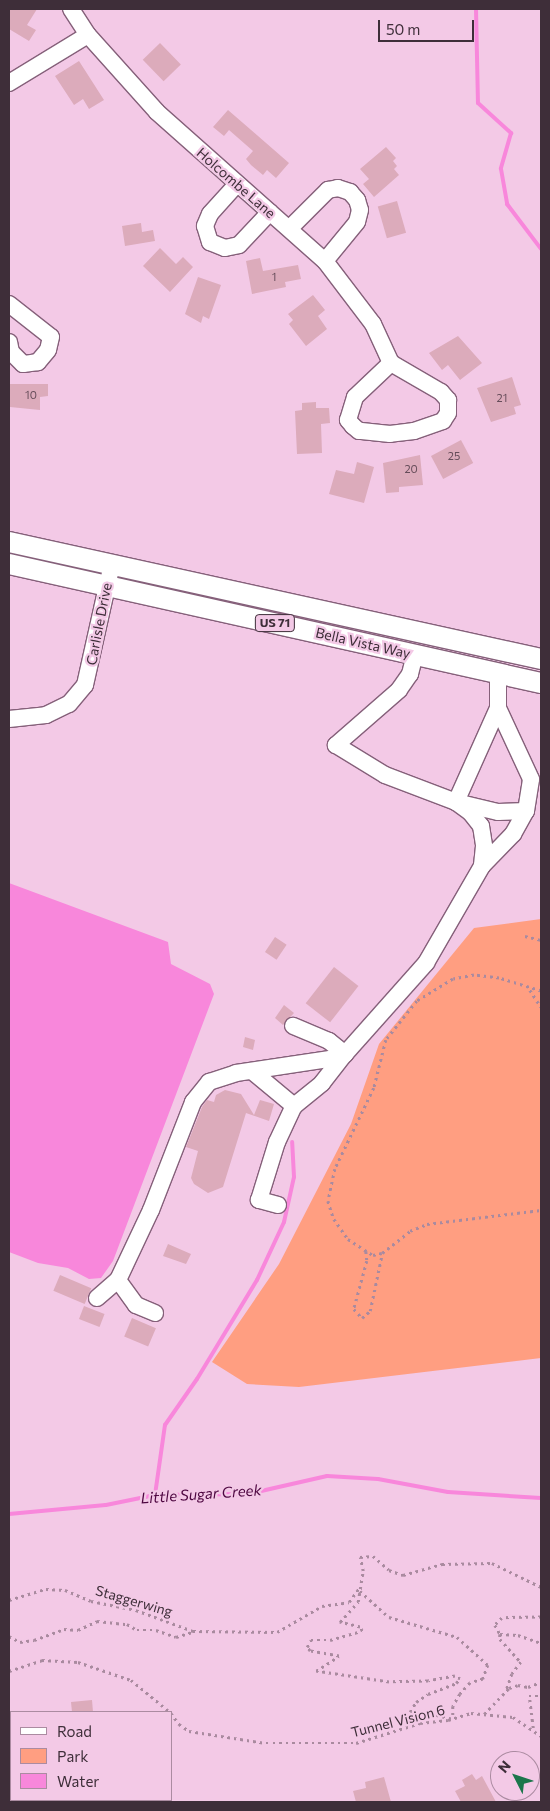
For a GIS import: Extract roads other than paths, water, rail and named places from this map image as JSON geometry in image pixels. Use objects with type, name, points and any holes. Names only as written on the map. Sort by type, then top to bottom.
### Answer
[{"type":"main road","name":"Bella Vista Way","points":[[9,542],[541,659]]},
{"type":"main road","name":"Bella Vista Way","points":[[9,564],[541,683]]},
{"type":"street","name":"Holcombe Lane","points":[[71,9],[88,35],[158,112],[236,184],[290,228],[325,261],[373,324],[391,362]]},
{"type":"street","points":[[9,83],[88,35]]},
{"type":"street","points":[[236,184],[210,214],[205,226],[210,242],[225,248],[239,245],[270,212]]},
{"type":"street","points":[[290,228],[328,190],[338,188],[350,192],[357,200],[360,210],[357,222],[325,261]]},
{"type":"street","points":[[9,304],[51,337],[48,350],[38,362],[23,364],[11,352],[9,342]]},
{"type":"street","points":[[391,362],[441,392],[448,400],[448,413],[443,421],[414,431],[390,434],[360,431],[353,426],[348,420],[356,397],[391,362]]},
{"type":"street","name":"Carlisle Drive","points":[[9,719],[46,715],[69,704],[85,685],[97,645],[105,585],[112,564]]},
{"type":"street","points":[[415,654],[410,674],[399,690],[336,745],[385,775],[456,802],[498,812],[526,811]]},
{"type":"street","points":[[456,802],[498,708],[498,674]]},
{"type":"street","points":[[278,1205],[259,1200],[277,1142],[294,1106],[322,1083],[345,1054],[426,963],[482,866],[513,834],[526,811],[532,779],[498,708]]},
{"type":"street","points":[[456,802],[481,826],[484,846],[482,866]]},
{"type":"street","points":[[293,1026],[329,1041],[345,1054]]},
{"type":"street","points":[[97,1298],[118,1280],[151,1210],[193,1102],[209,1082],[252,1070],[345,1054]]},
{"type":"street","points":[[252,1070],[294,1106]]},
{"type":"street","points":[[118,1280],[136,1305],[156,1313]]},
{"type":"water","points":[[9,883],[168,942],[171,964],[210,984],[214,994],[113,1261],[101,1278],[89,1279],[68,1268],[38,1263],[9,1252]]},
{"type":"waterway","points":[[476,9],[478,103],[511,133],[501,169],[507,204],[541,249]]},
{"type":"waterway","points":[[155,1495],[165,1425],[197,1379],[257,1280],[284,1222],[294,1177],[292,1142]]},
{"type":"waterway","name":"Little Sugar Creek","points":[[9,1514],[106,1505],[155,1495],[248,1494],[327,1476],[378,1479],[448,1492],[541,1498]]}]
